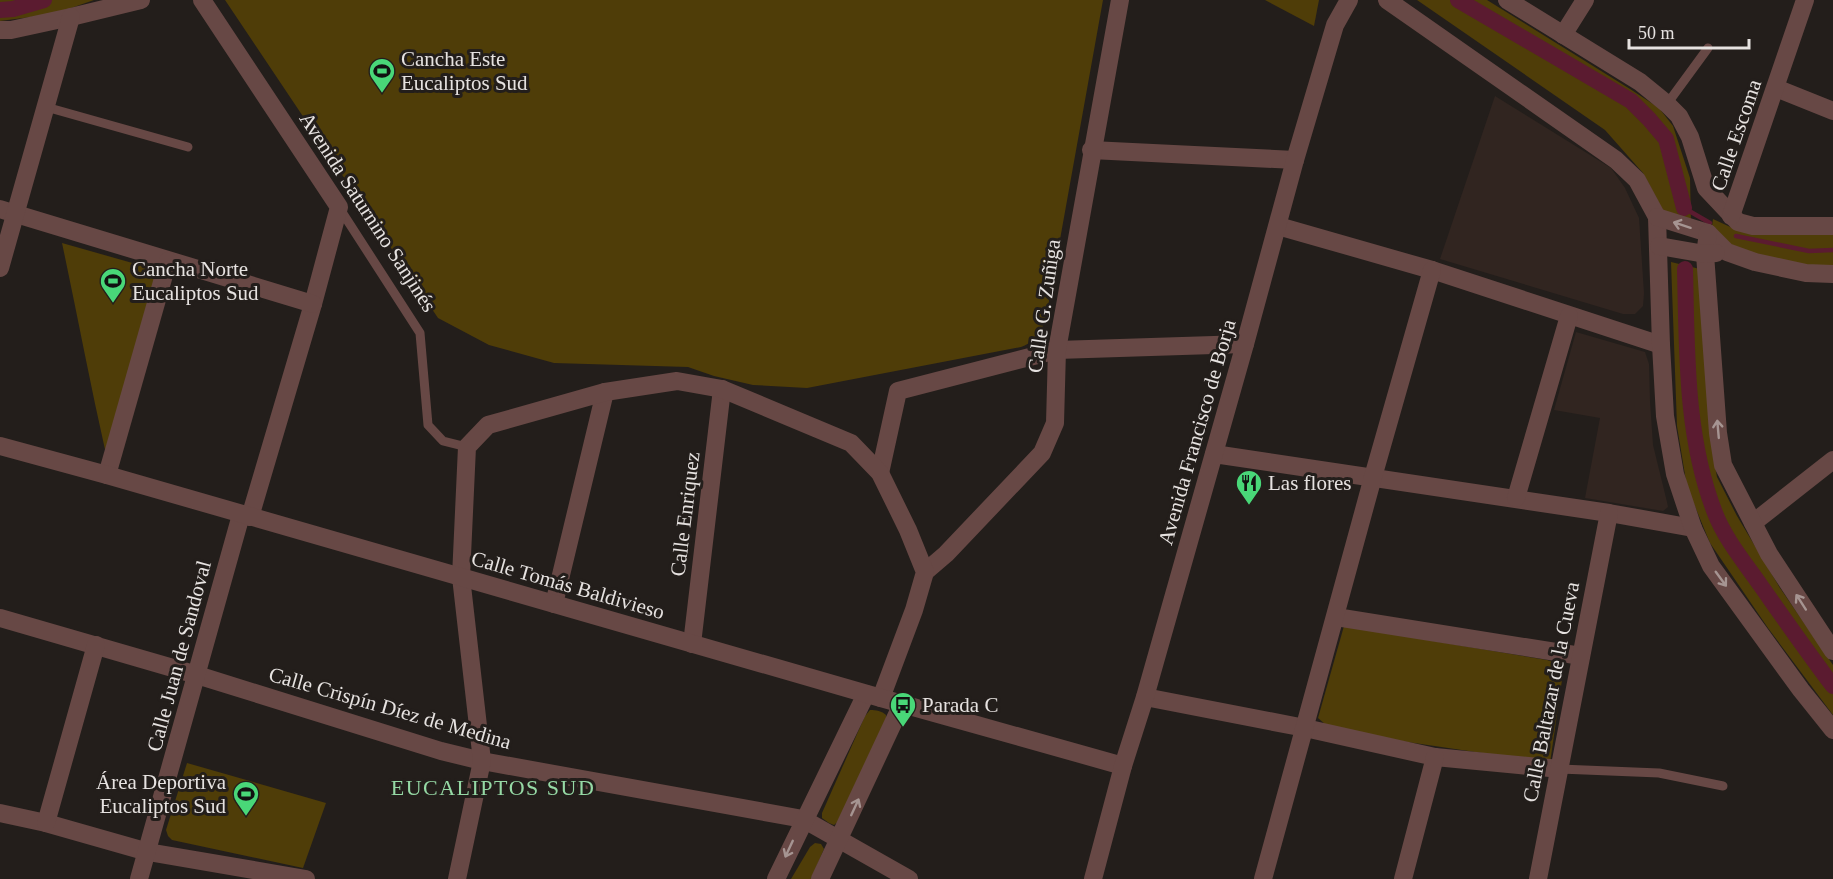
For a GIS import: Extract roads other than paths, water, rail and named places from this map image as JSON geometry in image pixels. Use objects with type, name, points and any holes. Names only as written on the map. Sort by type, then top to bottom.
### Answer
[{"type":"street","points":[[0,30],[11,30],[141,0]]},
{"type":"street","name":"Avenida Saturnino Sanjinés","points":[[202,0],[339,207]]},
{"type":"street","name":"Calle G. Zuñiga","points":[[925,572],[946,554],[1042,453],[1055,423],[1057,350],[1091,150],[1120,0]]},
{"type":"street","name":"Avenida Francisco de Borja","points":[[1093,879],[1295,160],[1335,25],[1349,0]]},
{"type":"street","points":[[1387,0],[1616,160],[1637,180],[1657,217],[1665,416],[1675,474],[1692,528],[1711,566],[1801,690],[1833,730]]},
{"type":"street","points":[[1507,0],[1640,82],[1667,104],[1679,116],[1690,137],[1706,188],[1738,222],[1753,226],[1833,226]]},
{"type":"street","points":[[1563,35],[1586,0]]},
{"type":"street","name":"Calle Escoma","points":[[1731,216],[1805,0]]},
{"type":"street","points":[[0,268],[8,212],[46,107],[71,17]]},
{"type":"street","points":[[1776,88],[1833,111]]},
{"type":"street","points":[[1091,150],[1295,160]]},
{"type":"street","name":"Calle Juan de Sandoval","points":[[139,879],[245,516],[313,304],[339,207]]},
{"type":"street","points":[[8,212],[313,304]]},
{"type":"street","points":[[1657,217],[1708,233],[1727,252]]},
{"type":"street","points":[[1278,226],[1432,270],[1661,345]]},
{"type":"street","points":[[1708,233],[1705,254],[1718,433],[1723,465],[1769,554],[1833,651]]},
{"type":"street","points":[[1659,246],[1705,254],[1727,252],[1755,262],[1806,273],[1833,274]]},
{"type":"street","points":[[107,475],[168,261]]},
{"type":"street","points":[[1263,879],[1432,270]]},
{"type":"street","points":[[1516,498],[1569,316]]},
{"type":"street","points":[[880,473],[898,391],[1057,350],[1245,344]]},
{"type":"street","points":[[457,879],[482,761],[460,578],[467,447],[488,425],[605,392],[677,381],[722,389],[851,443],[880,473],[908,530],[925,572],[914,610],[873,696],[803,819],[776,879]]},
{"type":"street","name":"Calle Enriquez","points":[[693,644],[722,389]]},
{"type":"street","points":[[554,604],[605,392]]},
{"type":"street","name":"Calle Tomás Baldivieso","points":[[0,446],[1124,766]]},
{"type":"street","points":[[1214,454],[1516,498],[1692,528]]},
{"type":"street","points":[[1753,523],[1833,460]]},
{"type":"street","name":"Calle Baltazar de la Cueva","points":[[1538,879],[1609,513]]},
{"type":"street","points":[[1336,617],[1581,656]]},
{"type":"street","name":"Calle Crispín Díez de Medina","points":[[0,618],[197,675],[441,751],[482,761],[803,819],[909,879]]},
{"type":"street","points":[[45,822],[96,645]]},
{"type":"street","points":[[1145,697],[1305,728],[1435,757],[1560,769]]},
{"type":"street","points":[[820,879],[902,704]]},
{"type":"street","points":[[1403,879],[1435,757]]},
{"type":"street","points":[[0,813],[45,822],[148,852],[306,879]]},
{"type":"lane","points":[[1667,104],[1708,48]]},
{"type":"lane","points":[[46,107],[188,147]]},
{"type":"lane","name":"Avenida Saturnino Sanjinés","points":[[339,207],[420,333],[428,425],[443,441],[467,447]]},
{"type":"lane","points":[[1560,769],[1659,773],[1722,786]]},
{"type":"waterway","points":[[0,10],[13,9],[44,0]]},
{"type":"waterway","points":[[1458,0],[1631,101],[1666,139],[1684,208]]},
{"type":"waterway","points":[[1684,208],[1710,223]]},
{"type":"waterway","points":[[1736,236],[1809,251],[1833,250]]},
{"type":"waterway","points":[[1685,269],[1687,361],[1693,423],[1705,484],[1715,513],[1736,551],[1833,686]]},
{"type":"place","name":"Cancha Este Eucaliptos Sud","points":[[382,94]]},
{"type":"place","name":"Cancha Norte Eucaliptos Sud","points":[[113,304]]},
{"type":"place","name":"Las flores","points":[[1249,506]]},
{"type":"place","name":"Parada C","points":[[903,728]]},
{"type":"place","name":"Área Deportiva Eucaliptos Sud","points":[[246,817]]},
{"type":"district","name":"EUCALIPTOS SUD","points":[[493,787]]}]
